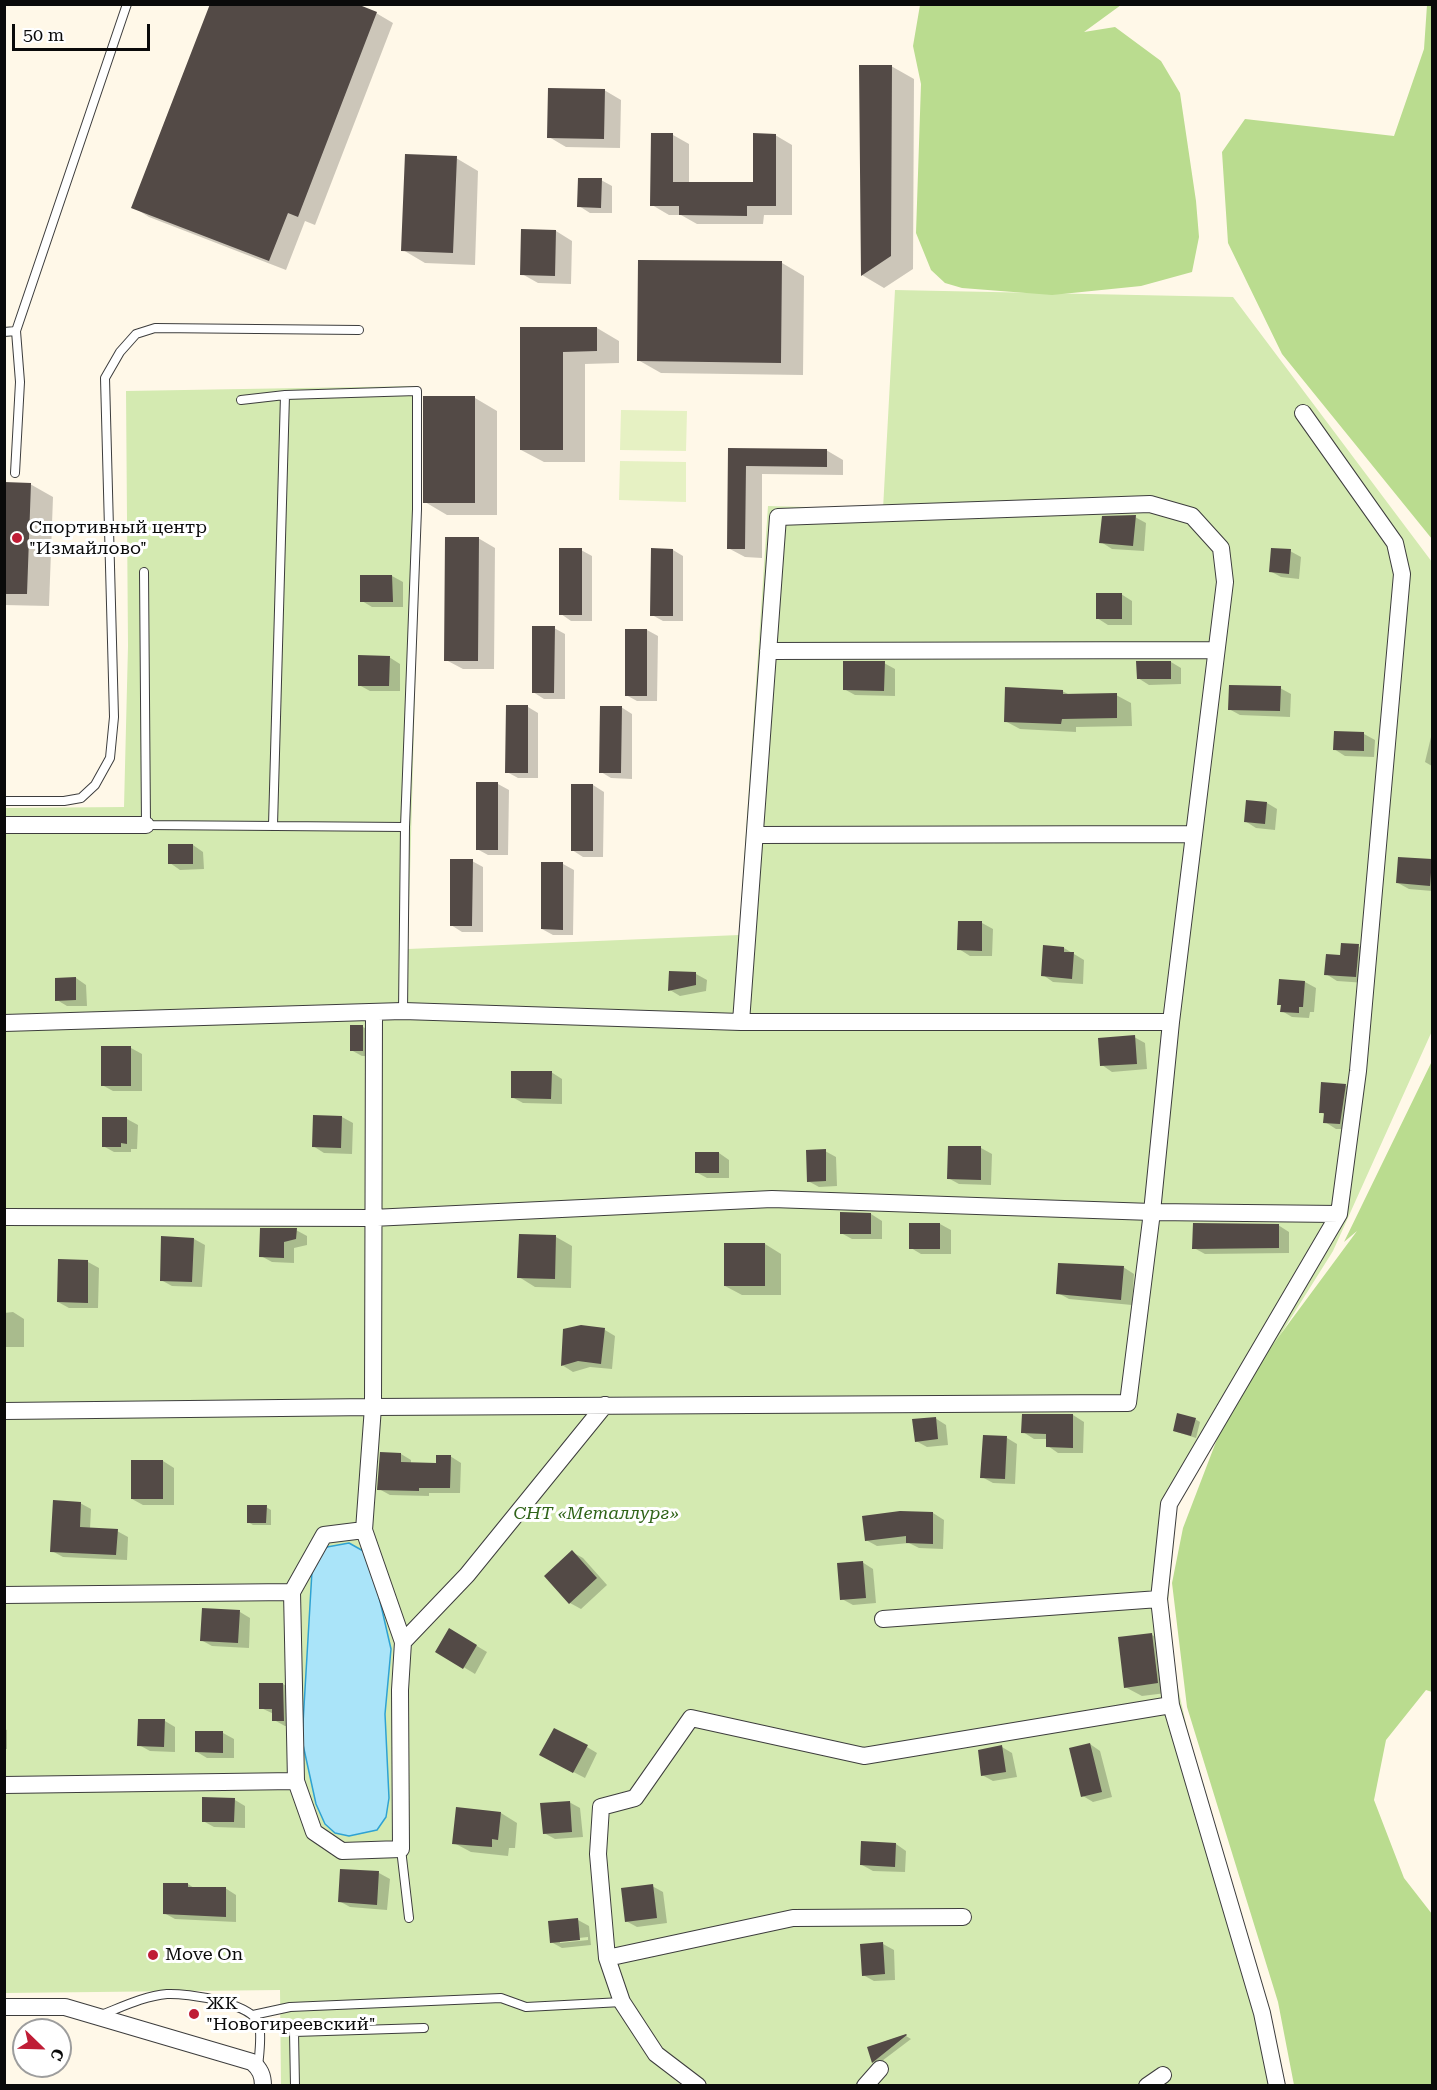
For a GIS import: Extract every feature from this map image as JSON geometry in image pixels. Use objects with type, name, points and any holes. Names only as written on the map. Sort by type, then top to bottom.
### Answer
[{"type":"street","points":[[1276,2085],[1262,2013],[1171,1705],[1159,1599],[1169,1504],[1339,1214],[1358,1071],[1402,574],[1395,543],[1303,413]]},
{"type":"street","points":[[4,1411],[1128,1403],[1152,1212],[1171,1022],[1225,582],[1221,548],[1192,516],[1150,504],[778,517],[741,1022]]},
{"type":"street","points":[[768,651],[1216,650]]},
{"type":"street","points":[[4,825],[146,825]]},
{"type":"street","points":[[755,835],[1194,834]]},
{"type":"street","points":[[4,1023],[403,1011],[741,1022],[1171,1022]]},
{"type":"street","points":[[364,1530],[324,1535],[292,1592],[296,1781],[314,1832],[342,1851],[401,1849],[400,1690],[404,1642],[364,1530],[373,1407],[374,1012]]},
{"type":"street","points":[[4,1217],[372,1218],[772,1199],[1152,1212],[1339,1214]]},
{"type":"street","points":[[404,1642],[467,1575],[605,1405]]},
{"type":"street","points":[[4,1595],[292,1592]]},
{"type":"street","points":[[883,1619],[1159,1599]]},
{"type":"street","points":[[698,2085],[656,2054],[622,2002],[607,1958],[598,1854],[601,1807],[635,1798],[690,1718],[864,1756],[1171,1705]]},
{"type":"street","points":[[4,1785],[296,1781]]},
{"type":"street","points":[[607,1958],[793,1918],[963,1917]]},
{"type":"street","points":[[4,2007],[65,2007],[252,2062],[258,2067],[263,2077],[263,2085]]},
{"type":"street","points":[[865,2085],[880,2068]]},
{"type":"street","points":[[1147,2085],[1163,2075]]},
{"type":"lane","points":[[15,473],[20,382],[16,331],[127,4]]},
{"type":"lane","points":[[4,801],[64,801],[81,798],[95,785],[110,758],[114,717],[105,378],[120,352],[136,334],[154,328],[359,330]]},
{"type":"lane","points":[[4,332],[16,331]]},
{"type":"lane","points":[[241,400],[285,395],[417,391],[417,509],[405,827],[403,1011]]},
{"type":"lane","points":[[273,825],[285,395]]},
{"type":"lane","points":[[144,572],[146,825],[405,827]]},
{"type":"lane","points":[[401,1849],[409,1918]]},
{"type":"lane","points":[[98,2016],[135,2001],[168,1994],[222,2001],[253,2015],[259,2025],[258,2067]]},
{"type":"lane","points":[[253,2015],[290,2007],[501,1998],[526,2007],[622,2002]]},
{"type":"lane","points":[[295,2085],[294,2032],[424,2028]]},
{"type":"green space","points":[[920,5],[1121,5],[1084,32],[1115,27],[1161,61],[1180,93],[1199,237],[1192,272],[1141,286],[1052,295],[962,288],[945,283],[931,270],[916,233],[921,84],[913,46]]},
{"type":"green space","points":[[1427,5],[1432,5],[1432,539],[1282,354],[1228,243],[1222,152],[1245,119],[1394,136],[1424,49]]},
{"type":"green space","name":"СНТ «Металлург»","points":[[895,290],[1233,297],[1432,562],[1432,1031],[1333,1251],[1175,1505],[1168,1604],[1176,1679],[1198,1777],[1283,2085],[281,2085],[280,1990],[5,1993],[4,808],[124,807],[128,646],[126,391],[418,386],[420,505],[408,949],[739,935],[768,506],[883,509]]},
{"type":"green space","points":[[621,410],[687,411],[686,451],[620,450]]},
{"type":"green space","points":[[620,461],[686,462],[686,502],[619,500]]},
{"type":"green space","points":[[1432,1061],[1432,1692],[1426,1690],[1386,1740],[1374,1800],[1404,1878],[1432,1914],[1432,2085],[1294,2085],[1278,2002],[1187,1707],[1172,1583],[1183,1528],[1232,1400],[1357,1231],[1344,1242]]},
{"type":"water","points":[[349,1543],[365,1552],[374,1575],[391,1649],[385,1714],[389,1798],[386,1817],[377,1830],[349,1836],[335,1833],[325,1824],[316,1804],[302,1740],[312,1571],[317,1553],[327,1547]]},
{"type":"building","points":[[210,4],[357,4],[377,12],[298,217],[288,213],[269,261],[131,208]]},
{"type":"building","points":[[859,65],[892,65],[891,256],[861,276]]},
{"type":"building","points":[[548,88],[605,89],[604,139],[547,138]]},
{"type":"building","points":[[651,133],[673,133],[673,182],[753,182],[753,133],[776,134],[776,206],[747,206],[747,216],[679,215],[679,206],[650,206]]},
{"type":"building","points":[[405,154],[457,156],[453,253],[401,251]]},
{"type":"building","points":[[578,178],[602,178],[601,208],[577,207]]},
{"type":"building","points":[[521,229],[556,230],[555,276],[520,275]]},
{"type":"building","points":[[638,260],[782,261],[781,363],[637,361]]},
{"type":"building","points":[[520,327],[597,327],[597,351],[563,352],[563,450],[520,450]]},
{"type":"building","points":[[423,396],[475,396],[475,503],[423,503]]},
{"type":"building","points":[[728,448],[827,449],[827,467],[746,466],[745,549],[727,549]]},
{"type":"building","name":"Спортивный центр \"Измайлово\"","points":[[4,482],[31,483],[27,594],[4,594]]},
{"type":"building","points":[[1136,515],[1133,546],[1099,543],[1102,516]]},
{"type":"building","points":[[445,537],[479,537],[478,661],[444,661]]},
{"type":"building","points":[[559,548],[582,548],[582,615],[559,615]]},
{"type":"building","points":[[651,548],[673,549],[673,616],[650,616]]},
{"type":"building","points":[[1271,548],[1291,549],[1289,574],[1269,572]]},
{"type":"building","points":[[360,575],[392,575],[393,602],[360,602]]},
{"type":"building","points":[[1096,593],[1122,593],[1122,619],[1096,619]]},
{"type":"building","points":[[532,626],[555,626],[554,693],[532,693]]},
{"type":"building","points":[[625,629],[647,629],[647,696],[625,696]]},
{"type":"building","points":[[358,655],[390,656],[389,686],[358,686]]},
{"type":"building","points":[[843,661],[885,661],[884,691],[843,690]]},
{"type":"building","points":[[1136,661],[1171,661],[1171,679],[1137,679]]},
{"type":"building","points":[[1229,685],[1281,686],[1280,711],[1228,710]]},
{"type":"building","points":[[1005,687],[1063,690],[1063,694],[1117,693],[1117,718],[1062,719],[1061,724],[1004,722]]},
{"type":"building","points":[[506,705],[528,705],[528,773],[505,773]]},
{"type":"building","points":[[600,706],[622,706],[621,773],[599,773]]},
{"type":"building","points":[[1334,731],[1364,732],[1364,751],[1333,750]]},
{"type":"building","points":[[476,782],[498,782],[498,850],[476,850]]},
{"type":"building","points":[[571,784],[593,784],[593,851],[571,851]]},
{"type":"building","points":[[1246,800],[1267,802],[1265,824],[1244,822]]},
{"type":"building","points":[[168,844],[193,844],[193,864],[168,864]]},
{"type":"building","points":[[1398,857],[1432,859],[1430,886],[1396,883]]},
{"type":"building","points":[[450,859],[473,859],[472,926],[450,926]]},
{"type":"building","points":[[541,862],[563,862],[563,930],[541,929]]},
{"type":"building","points":[[958,921],[982,921],[982,951],[957,950]]},
{"type":"building","points":[[1341,943],[1359,944],[1356,977],[1324,975],[1326,954],[1340,955]]},
{"type":"building","points":[[1043,945],[1064,947],[1064,952],[1074,952],[1072,979],[1041,976]]},
{"type":"building","points":[[669,971],[696,972],[696,985],[668,991]]},
{"type":"building","points":[[76,977],[76,1000],[55,1001],[55,978]]},
{"type":"building","points":[[1279,979],[1305,981],[1303,1007],[1299,1007],[1299,1013],[1280,1012],[1281,1005],[1277,1005]]},
{"type":"building","points":[[350,1025],[363,1025],[363,1051],[350,1051]]},
{"type":"building","points":[[1135,1035],[1137,1064],[1100,1066],[1098,1038]]},
{"type":"building","points":[[101,1046],[131,1046],[131,1086],[101,1086]]},
{"type":"building","points":[[511,1071],[552,1071],[551,1099],[511,1098]]},
{"type":"building","points":[[1321,1082],[1346,1084],[1340,1124],[1323,1123],[1324,1113],[1319,1113]]},
{"type":"building","points":[[313,1115],[342,1116],[341,1148],[312,1147]]},
{"type":"building","points":[[102,1117],[127,1117],[127,1144],[121,1143],[121,1147],[102,1147]]},
{"type":"building","points":[[948,1146],[981,1146],[981,1180],[947,1179]]},
{"type":"building","points":[[826,1149],[826,1181],[807,1182],[806,1150]]},
{"type":"building","points":[[695,1152],[719,1152],[719,1173],[695,1173]]},
{"type":"building","points":[[840,1212],[871,1213],[871,1234],[840,1234]]},
{"type":"building","points":[[909,1223],[940,1223],[940,1249],[909,1249]]},
{"type":"building","points":[[1193,1223],[1279,1224],[1279,1248],[1192,1249]]},
{"type":"building","points":[[260,1228],[297,1228],[296,1239],[284,1242],[284,1258],[259,1257]]},
{"type":"building","points":[[519,1234],[556,1235],[555,1279],[517,1278]]},
{"type":"building","points":[[161,1236],[194,1238],[192,1282],[160,1281]]},
{"type":"building","points":[[724,1243],[765,1243],[765,1286],[724,1286]]},
{"type":"building","points":[[58,1259],[88,1260],[88,1303],[57,1302]]},
{"type":"building","points":[[1058,1263],[1124,1266],[1121,1300],[1056,1294]]},
{"type":"building","points":[[581,1325],[605,1328],[601,1364],[578,1361],[561,1366],[563,1329]]},
{"type":"building","points":[[1177,1413],[1196,1418],[1191,1436],[1173,1431]]},
{"type":"building","points":[[1022,1414],[1073,1414],[1073,1448],[1046,1447],[1046,1434],[1021,1433]]},
{"type":"building","points":[[936,1417],[938,1439],[915,1442],[912,1419]]},
{"type":"building","points":[[983,1435],[1007,1436],[1005,1479],[980,1478]]},
{"type":"building","points":[[380,1452],[401,1453],[401,1462],[436,1463],[436,1455],[451,1455],[450,1488],[419,1488],[419,1491],[377,1490]]},
{"type":"building","points":[[131,1460],[163,1460],[163,1499],[131,1499]]},
{"type":"building","points":[[53,1500],[81,1502],[80,1527],[118,1529],[116,1555],[50,1552]]},
{"type":"building","points":[[247,1505],[267,1505],[266,1523],[247,1523]]},
{"type":"building","points":[[900,1511],[933,1512],[933,1544],[906,1543],[906,1536],[865,1541],[862,1516]]},
{"type":"building","points":[[572,1550],[597,1578],[569,1604],[544,1576]]},
{"type":"building","points":[[863,1561],[866,1598],[840,1600],[837,1563]]},
{"type":"building","points":[[202,1608],[240,1610],[238,1643],[200,1641]]},
{"type":"building","points":[[449,1628],[477,1645],[463,1669],[435,1652]]},
{"type":"building","points":[[1152,1633],[1158,1683],[1124,1688],[1118,1637]]},
{"type":"building","points":[[259,1683],[283,1683],[284,1721],[272,1721],[272,1709],[259,1709]]},
{"type":"building","points":[[138,1719],[165,1719],[164,1747],[137,1746]]},
{"type":"building","points":[[554,1728],[588,1745],[573,1773],[539,1755]]},
{"type":"building","points":[[195,1731],[223,1731],[223,1753],[195,1752]]},
{"type":"building","points":[[1090,1743],[1102,1792],[1081,1797],[1069,1748]]},
{"type":"building","points":[[1002,1745],[1006,1772],[981,1776],[978,1750]]},
{"type":"building","points":[[202,1797],[235,1798],[234,1822],[202,1822]]},
{"type":"building","points":[[570,1801],[572,1832],[543,1834],[540,1803]]},
{"type":"building","points":[[456,1807],[501,1812],[498,1840],[492,1839],[492,1847],[452,1844]]},
{"type":"building","points":[[861,1841],[896,1843],[895,1867],[860,1865]]},
{"type":"building","points":[[340,1869],[379,1871],[377,1905],[338,1902]]},
{"type":"building","points":[[163,1883],[188,1883],[188,1887],[226,1887],[226,1917],[163,1914]]},
{"type":"building","points":[[653,1884],[657,1918],[625,1922],[621,1888]]},
{"type":"building","points":[[578,1918],[580,1940],[550,1943],[548,1921]]},
{"type":"building","points":[[883,1942],[885,1974],[862,1976],[860,1944]]},
{"type":"building","points":[[907,2035],[872,2063],[867,2047]]},
{"type":"place","name":"Спортивный центр \"Измайлово\"","points":[[17,538]]},
{"type":"place","name":"Move On","points":[[153,1955]]},
{"type":"place","name":"ЖК \"Новогиреевский\"","points":[[194,2014]]}]
